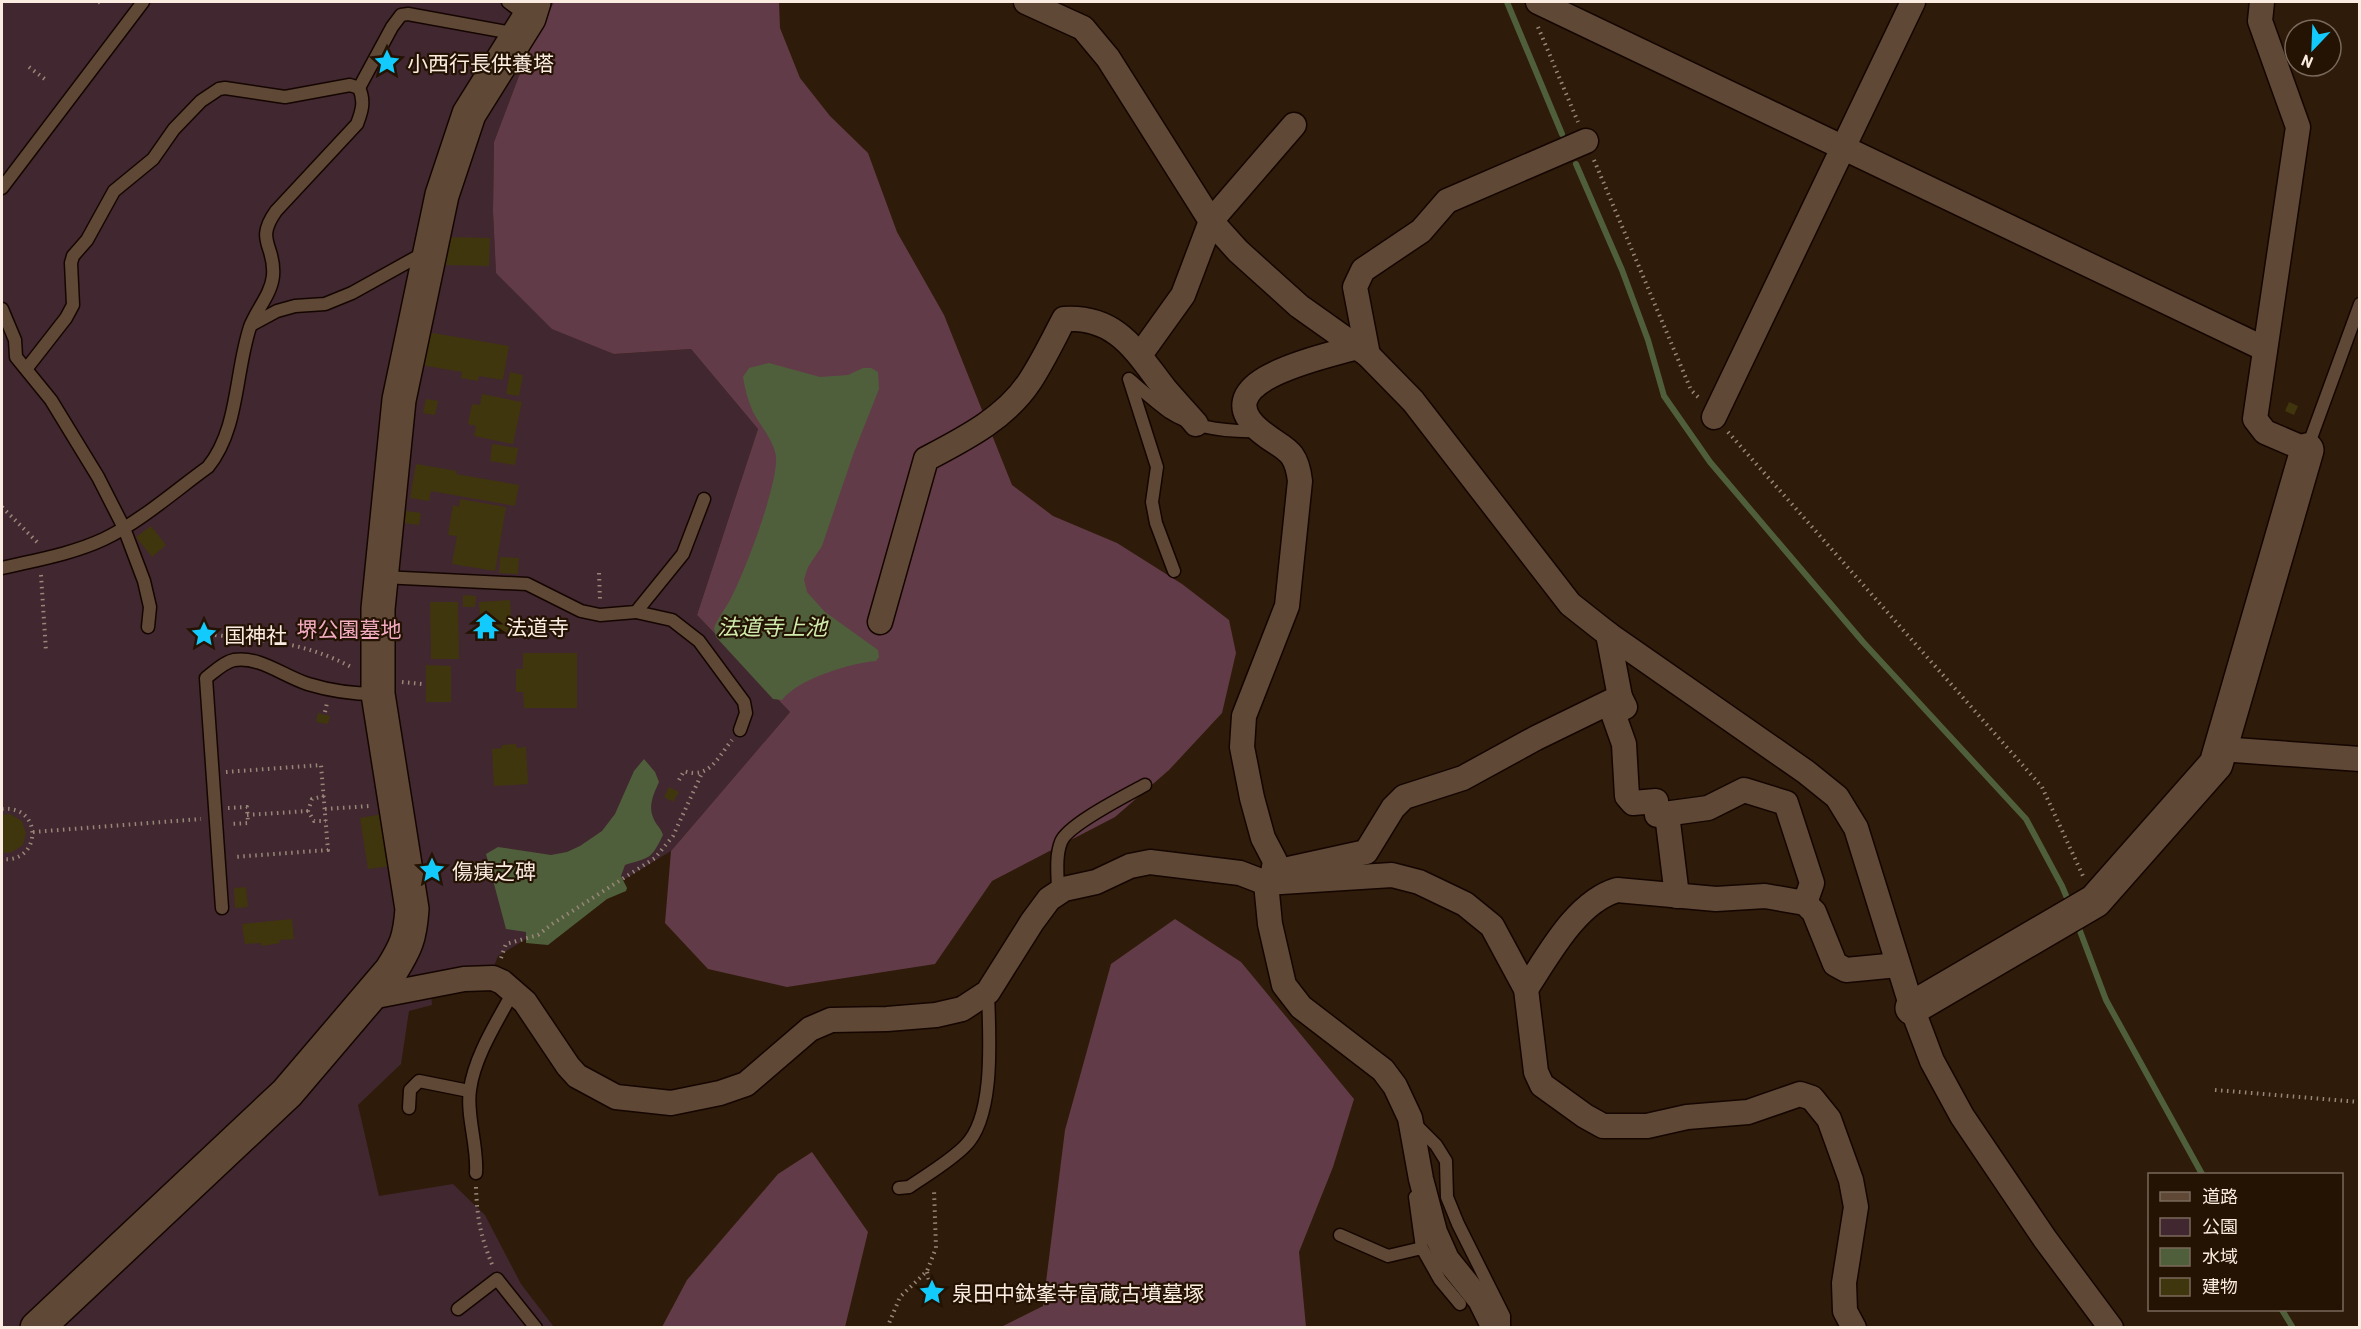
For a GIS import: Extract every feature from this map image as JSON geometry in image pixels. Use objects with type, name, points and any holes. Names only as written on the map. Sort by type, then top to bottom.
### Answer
[{"type":"street","points":[[1026,2],[1083,28]]},
{"type":"street","points":[[1067,2],[1083,28],[1108,58],[1211,221],[1238,251],[1299,306],[1362,351],[1413,401],[1570,604],[1608,634],[1806,772],[1838,797],[1856,828],[1912,1008],[1932,1061],[1962,1116],[2045,1239],[2111,1328]]},
{"type":"street","points":[[1714,417],[1912,2]]},
{"type":"street","points":[[1912,1008],[2095,901],[2216,764],[2307,450],[2265,432],[2255,419],[2298,127],[2260,21],[2262,2]]},
{"type":"street","points":[[1537,12],[1843,147],[2265,348]]},
{"type":"street","points":[[37,1328],[287,1093],[370,997],[403,952],[411,934],[412,909],[378,694],[378,609],[399,400],[442,195],[469,114],[522,14]]},
{"type":"street","points":[[1140,355],[1183,295],[1211,221],[1294,125]]},
{"type":"street","points":[[1362,351],[1355,287],[1363,270],[1421,231],[1447,201],[1586,141]]},
{"type":"street","points":[[880,622],[926,459],[967,437],[1005,410],[1029,382],[1064,319],[1080,318],[1101,324],[1124,337],[1196,424]]},
{"type":"street","points":[[1362,351],[1278,371],[1258,381],[1248,394],[1244,407],[1248,420],[1260,432],[1289,451],[1298,464],[1300,481],[1287,606],[1244,716],[1242,747],[1263,838],[1275,861],[1269,878],[1270,924],[1284,985],[1300,1007],[1383,1070],[1395,1086],[1410,1118],[1421,1179],[1435,1232],[1447,1258],[1480,1299],[1494,1328]]},
{"type":"street","points":[[1608,634],[1620,697],[1625,707],[1613,713],[1624,744],[1627,796],[1633,803],[1656,801],[1657,815],[1708,808],[1744,790],[1786,803],[1812,883],[1805,903]]},
{"type":"street","points":[[1269,878],[1366,852],[1393,807],[1404,797],[1463,778],[1536,738],[1620,697]]},
{"type":"street","points":[[2220,749],[2360,759]]},
{"type":"street","points":[[1667,814],[1677,896]]},
{"type":"street","points":[[370,997],[464,979],[488,977],[502,982],[525,1002],[568,1066],[578,1076],[616,1097],[671,1103],[720,1093],[746,1084],[810,1029],[831,1020],[936,1015],[962,1009],[988,992],[1049,899],[1064,890],[1096,882],[1130,866],[1150,862],[1269,878],[1392,875],[1419,882],[1465,904],[1492,926],[1526,989],[1536,1072],[1542,1085],[1603,1126],[1647,1126],[1687,1117],[1748,1112],[1800,1095],[1812,1098],[1829,1119],[1851,1180],[1856,1207],[1844,1283],[1845,1311],[1854,1328]]},
{"type":"street","points":[[1526,989],[1578,915],[1604,894],[1617,891],[1716,899],[1765,896],[1805,903],[1814,912],[1835,964],[1846,970],[1898,965]]},
{"type":"lane","points":[[2,188],[143,2]]},
{"type":"lane","points":[[359,88],[392,27],[401,15],[522,14]]},
{"type":"lane","points":[[2,568],[44,559],[104,539],[124,528],[208,467],[219,454],[230,419],[251,326],[273,277],[272,260],[265,232],[267,223],[357,124],[362,112],[363,97],[359,88],[350,85],[285,96],[225,88],[219,89],[201,101],[174,129],[153,159],[114,191],[107,201],[90,235],[73,256],[71,263],[73,305],[66,318],[27,368]]},
{"type":"lane","points":[[251,326],[277,311],[295,306],[325,304],[352,293],[430,250]]},
{"type":"lane","points":[[2307,450],[2360,304]]},
{"type":"lane","points":[[2,309],[15,340],[16,357],[51,400],[92,468],[124,528],[144,581],[150,607],[148,627]]},
{"type":"lane","points":[[1174,571],[1156,523],[1152,502],[1157,467],[1129,379],[1170,413],[1196,424],[1236,432],[1260,432]]},
{"type":"lane","points":[[636,612],[683,554],[704,499]]},
{"type":"lane","points":[[381,576],[527,584],[581,611],[600,615],[636,612],[672,620],[699,641],[744,702],[746,713],[740,730]]},
{"type":"lane","points":[[222,908],[206,678],[231,660],[251,659],[305,683],[330,690],[353,694],[378,694]]},
{"type":"lane","points":[[1058,893],[1058,860],[1061,841],[1067,833],[1087,818],[1145,785]]},
{"type":"lane","points":[[476,1173],[477,1154],[469,1091],[483,1049],[513,992]]},
{"type":"lane","points":[[899,1188],[909,1187],[967,1144],[979,1121],[989,1087],[988,992]]},
{"type":"lane","points":[[409,1108],[410,1090],[419,1081],[469,1091]]},
{"type":"lane","points":[[1410,1118],[1436,1145],[1446,1161],[1447,1197],[1504,1316],[1504,1328]]},
{"type":"lane","points":[[1421,1179],[1415,1195],[1422,1248],[1440,1280],[1460,1304]]},
{"type":"lane","points":[[1340,1235],[1388,1256],[1422,1248]]},
{"type":"lane","points":[[458,1309],[498,1279],[536,1328]]},
{"type":"path","points":[[1537,12],[1586,141],[1691,390],[2042,787],[2095,901]]},
{"type":"path","points":[[29,67],[46,80]]},
{"type":"path","points":[[2,507],[37,540],[44,559],[46,651]]},
{"type":"path","points":[[599,573],[600,615]]},
{"type":"path","points":[[215,635],[304,647],[326,654],[347,665]]},
{"type":"path","points":[[412,683],[422,684]]},
{"type":"path","points":[[506,944],[538,935],[655,858],[673,836],[702,773],[713,765],[740,730]]},
{"type":"path","points":[[213,773],[321,765],[326,821],[328,850],[219,858]]},
{"type":"path","points":[[679,780],[684,771],[693,774],[702,773]]},
{"type":"path","points":[[324,796],[312,800],[308,811],[314,820],[326,821]]},
{"type":"path","points":[[237,807],[247,807],[248,815],[248,823],[238,824]]},
{"type":"path","points":[[325,809],[356,807]]},
{"type":"path","points":[[2,809],[18,810],[31,823],[33,832],[29,848],[23,854],[16,858],[2,859]]},
{"type":"path","points":[[248,815],[308,811]]},
{"type":"path","points":[[33,832],[216,818]]},
{"type":"path","points":[[2215,1090],[2360,1102]]},
{"type":"path","points":[[887,1328],[900,1297],[927,1271],[936,1248],[933,1170]]},
{"type":"path","points":[[476,1173],[477,1215],[481,1237],[498,1279]]},
{"type":"path","points":[[927,1271],[929,1281]]},
{"type":"green space","name":"堺公園墓地","points":[[2,2],[554,2],[525,60],[494,142],[493,212],[496,273],[614,354],[691,349],[758,429],[697,615],[790,712],[671,851],[498,956],[493,969],[440,970],[431,992],[432,1005],[409,1011],[401,1064],[358,1105],[379,1196],[453,1184],[485,1215],[521,1284],[554,1327],[2,1328]]},
{"type":"shaded area","points":[[554,2],[779,2],[780,28],[800,78],[830,116],[868,153],[897,232],[944,315],[1012,485],[1053,516],[1117,543],[1182,584],[1229,620],[1236,653],[1222,713],[1169,770],[1115,817],[992,881],[935,964],[787,987],[708,969],[665,923],[671,851],[790,712],[697,615],[758,429],[691,349],[614,354],[552,329],[496,273],[493,212],[494,142],[525,60]]},
{"type":"shaded area","points":[[1175,919],[1241,962],[1354,1099],[1333,1167],[1299,1252],[1306,1327],[1001,1327],[1043,1306],[1065,1130],[1111,964]]},
{"type":"shaded area","points":[[812,1152],[868,1232],[845,1327],[662,1327],[687,1280],[778,1174]]},
{"type":"water","name":"法道寺上池","points":[[769,363],[820,377],[848,375],[863,368],[871,368],[878,372],[879,389],[854,452],[822,546],[808,567],[804,579],[807,592],[825,612],[878,650],[879,657],[876,661],[825,673],[800,685],[782,700],[773,699],[716,637],[714,628],[744,571],[772,486],[776,456],[770,439],[753,412],[743,377],[749,368]]},
{"type":"water","points":[[644,759],[655,772],[659,782],[651,808],[663,835],[656,849],[649,856],[625,865],[621,876],[627,888],[626,891],[607,899],[548,945],[526,943],[526,932],[506,929],[486,854],[498,847],[551,855],[567,852],[580,846],[602,831],[615,814],[634,771]]},
{"type":"building","points":[[447,237],[490,238],[489,266],[446,265]]},
{"type":"building","points":[[427,332],[509,346],[503,380],[479,376],[478,381],[461,378],[462,372],[421,365]]},
{"type":"building","points":[[510,372],[523,375],[519,396],[506,394]]},
{"type":"building","points":[[482,394],[522,402],[513,444],[474,436],[476,426],[468,424],[472,404],[480,405]]},
{"type":"building","points":[[426,399],[438,401],[435,415],[423,413]]},
{"type":"building","points":[[2289,402],[2298,406],[2294,415],[2285,411]]},
{"type":"building","points":[[492,444],[518,448],[515,465],[490,461]]},
{"type":"building","points":[[416,464],[457,471],[456,474],[519,485],[515,506],[431,491],[429,501],[410,498]]},
{"type":"building","points":[[460,499],[506,507],[495,571],[452,564],[457,536],[448,535],[453,505],[459,507]]},
{"type":"building","points":[[406,511],[421,513],[419,525],[404,523]]},
{"type":"building","points":[[151,526],[166,545],[152,557],[136,537]]},
{"type":"building","points":[[500,557],[519,558],[518,574],[499,573]]},
{"type":"building","points":[[463,595],[476,596],[475,607],[463,607]]},
{"type":"building","points":[[510,600],[512,631],[481,633],[479,602]]},
{"type":"building","points":[[430,602],[458,602],[459,659],[431,659]]},
{"type":"building","points":[[523,653],[577,653],[577,708],[524,708],[523,692],[516,692],[516,669],[523,669]]},
{"type":"building","points":[[426,665],[451,666],[451,702],[426,702]]},
{"type":"building","points":[[318,713],[330,716],[328,724],[316,722]]},
{"type":"building","points":[[516,744],[517,748],[526,747],[528,784],[494,786],[492,749],[502,748],[502,745]]},
{"type":"building","points":[[669,787],[679,792],[673,802],[664,797]]},
{"type":"building","points":[[10,814],[22,821],[26,833],[23,845],[12,852],[5,853],[2,852],[2,815]]},
{"type":"building","points":[[382,814],[391,866],[368,869],[360,818]]},
{"type":"building","points":[[246,887],[248,907],[235,908],[234,888]]},
{"type":"building","points":[[292,919],[294,939],[279,940],[280,943],[262,946],[261,943],[245,944],[242,924]]},
{"type":"waterway","points":[[1507,2],[1562,134]]},
{"type":"waterway","points":[[1576,164],[1622,270],[1648,340],[1664,396],[1710,462],[1863,642],[2026,819],[2070,905]]},
{"type":"waterway","points":[[2077,923],[2106,1000],[2201,1173]]},
{"type":"waterway","points":[[2283,1311],[2293,1328]]},
{"type":"place","name":"小西行長供養塔","points":[[387,62]]},
{"type":"place","name":"法道寺","points":[[486,626]]},
{"type":"place","name":"国神社","points":[[204,634]]},
{"type":"place","name":"傷痍之碑","points":[[432,870]]},
{"type":"place","name":"泉田中鉢峯寺富蔵古墳墓塚","points":[[932,1292]]}]
